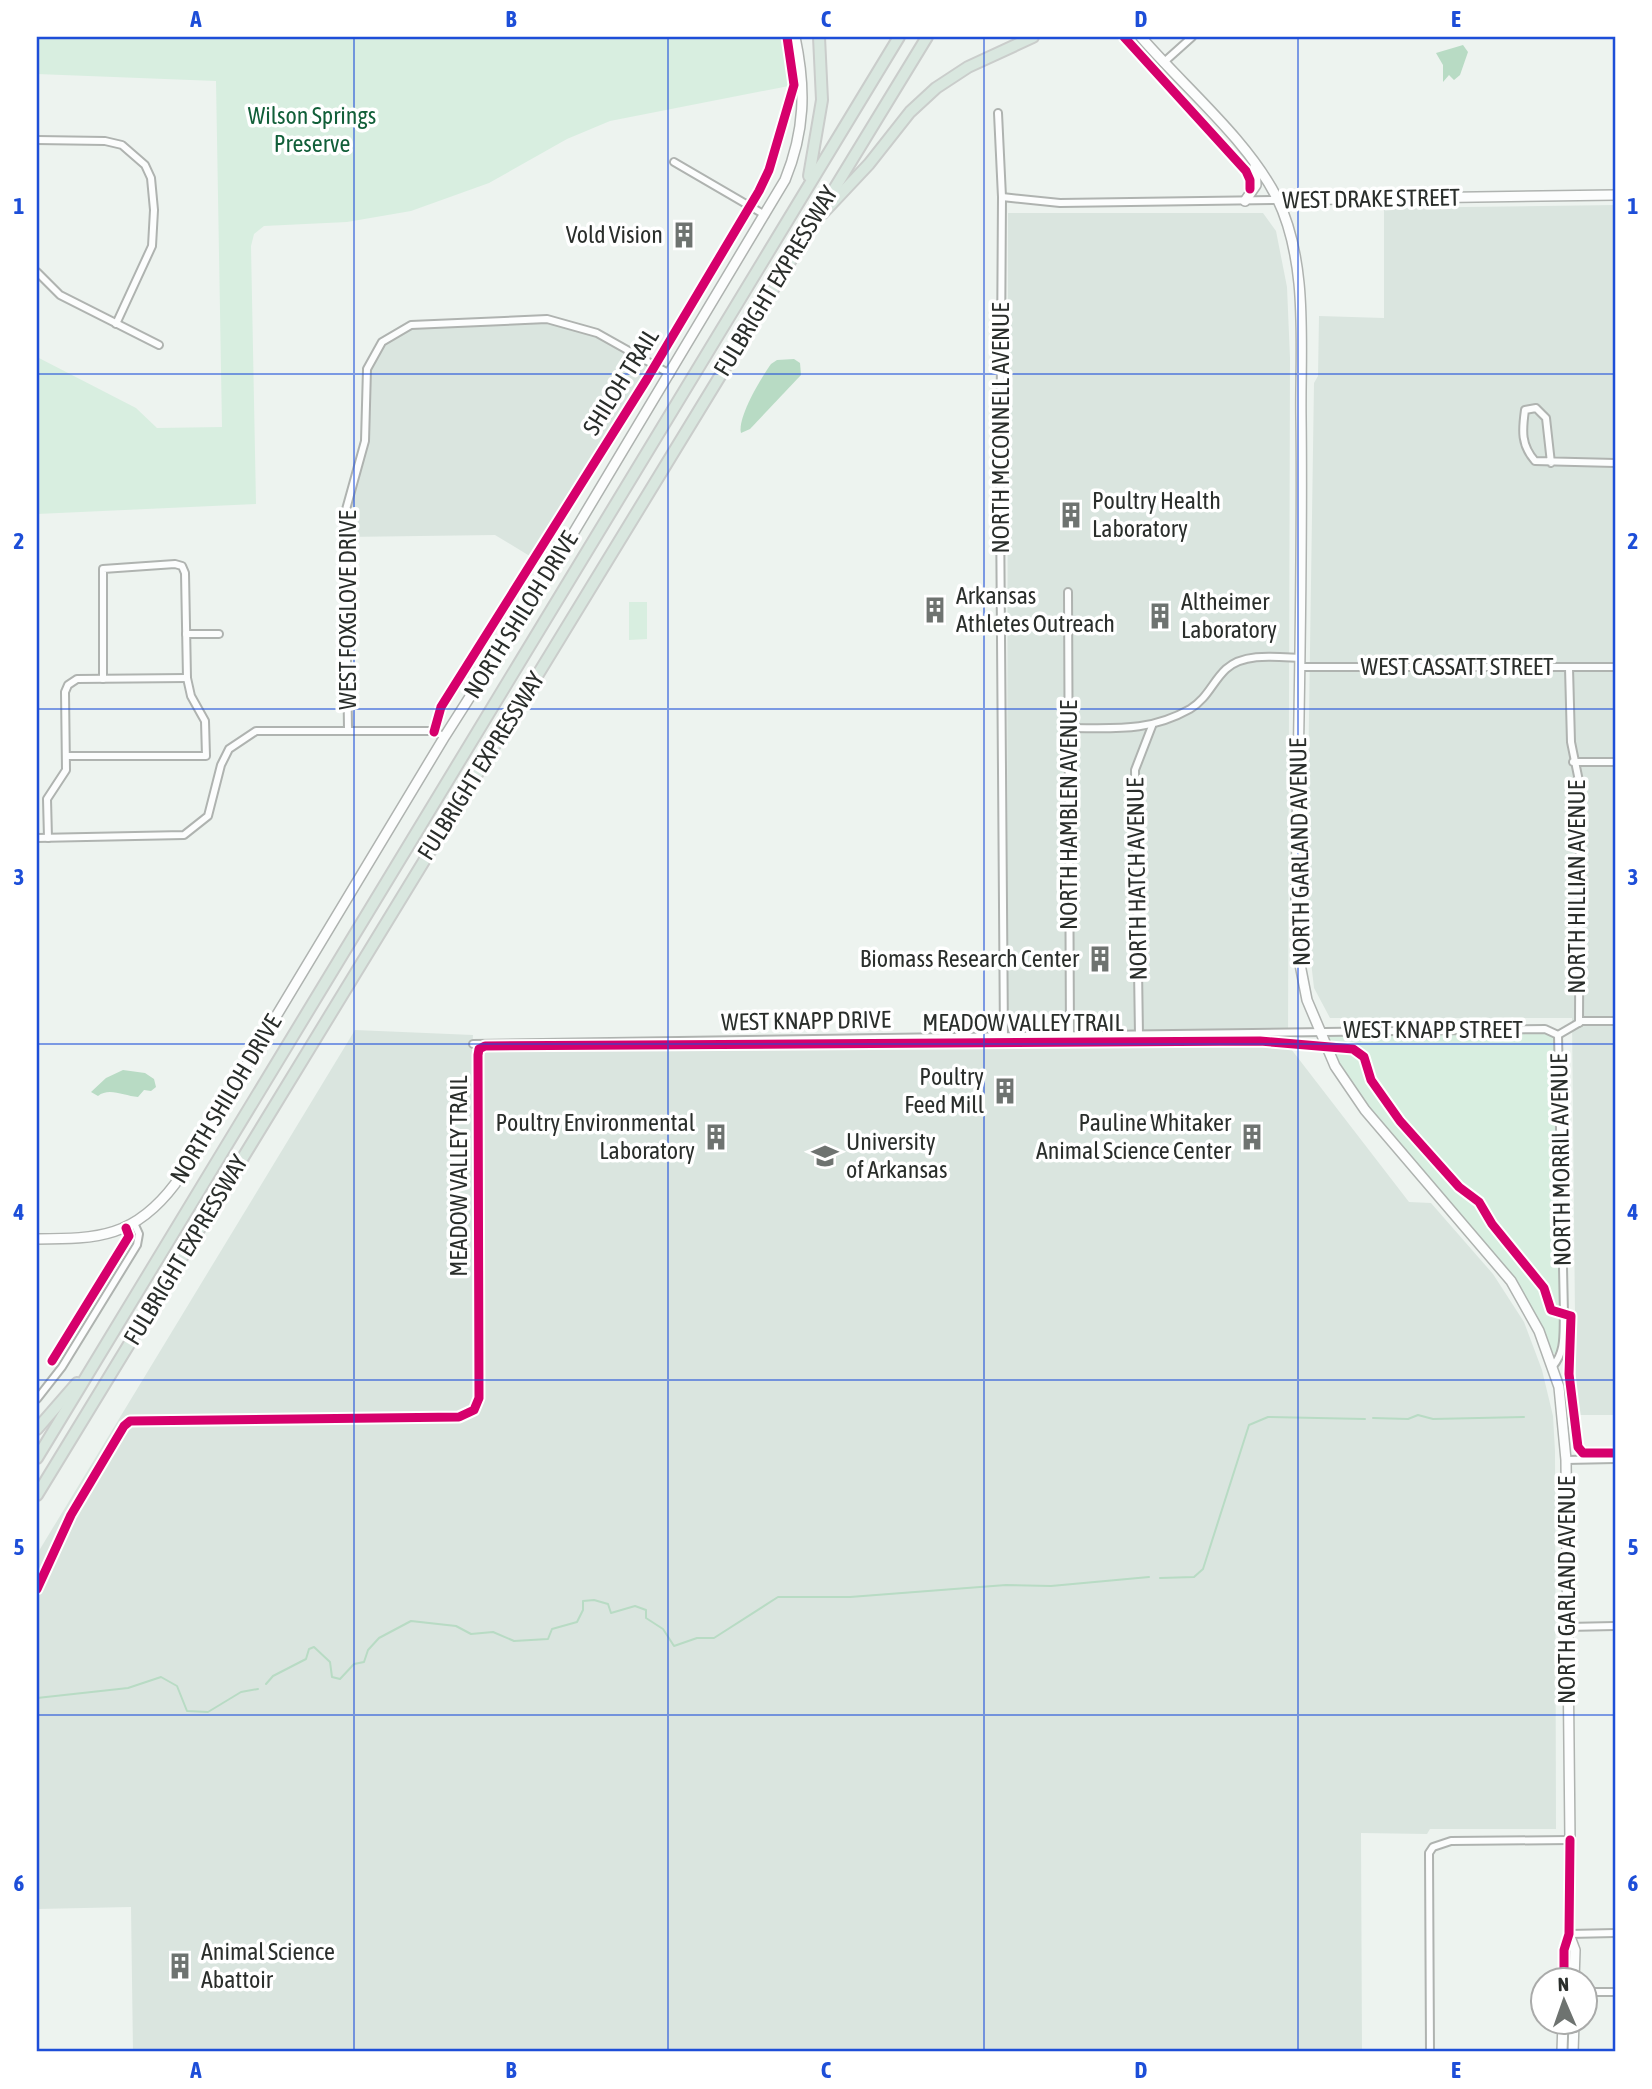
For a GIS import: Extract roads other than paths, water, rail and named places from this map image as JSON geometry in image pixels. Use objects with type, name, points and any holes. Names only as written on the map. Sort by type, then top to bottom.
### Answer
[{"type":"highway","points":[[808,183],[822,100],[819,37]]},
{"type":"highway","name":"FULBRIGHT EXPRESSWAY","points":[[37,1458],[899,37]]},
{"type":"highway","name":"FULBRIGHT EXPRESSWAY","points":[[37,1496],[927,37]]},
{"type":"highway","points":[[807,230],[869,164],[910,112],[936,88],[968,67],[1033,37]]},
{"type":"highway","points":[[37,1429],[95,1363]]},
{"type":"main road","name":"NORTH SHILOH DRIVE","points":[[37,1239],[99,1237],[134,1223],[149,1213],[175,1184],[445,736],[559,558],[785,180],[801,132],[804,88],[795,37]]},
{"type":"main road","name":"NORTH GARLAND AVENUE","points":[[1140,37],[1255,164],[1278,200],[1294,252],[1299,298],[1300,662],[1297,949],[1307,1000],[1335,1066],[1360,1104],[1511,1281],[1532,1317],[1553,1366],[1563,1406],[1566,1460],[1570,1839],[1569,1934],[1564,1951],[1564,1966]]},
{"type":"main road","points":[[1245,201],[1255,185],[1255,164]]},
{"type":"main road","name":"WEST DRAKE STREET","points":[[1278,200],[1615,195]]},
{"type":"main road","name":"NORTH GARLAND AVENUE","points":[[1569,1934],[1575,1950],[1574,1966]]},
{"type":"street","points":[[1163,63],[1192,37]]},
{"type":"street","name":"NORTH MCCONNELL AVENUE","points":[[998,113],[1002,197],[1000,504],[1004,1038]]},
{"type":"street","points":[[37,140],[105,141],[122,145],[135,155],[148,171],[154,211],[152,246],[116,324]]},
{"type":"street","points":[[674,162],[765,215]]},
{"type":"street","name":"WEST DRAKE STREET","points":[[1002,197],[1060,203],[1278,200]]},
{"type":"street","points":[[37,272],[60,295],[159,345]]},
{"type":"street","name":"WEST FOXGLOVE DRIVE","points":[[348,729],[345,513],[365,441],[367,369],[382,342],[411,325],[547,319],[597,333],[670,374]]},
{"type":"street","points":[[1550,463],[1546,418],[1536,408],[1525,410],[1522,432],[1525,450],[1535,461],[1550,463],[1615,463]]},
{"type":"street","points":[[66,756],[206,756],[205,721],[191,696],[187,678],[183,566],[175,564],[106,567],[101,576],[103,679]]},
{"type":"street","name":"NORTH HAMBLEN AVENUE","points":[[1068,592],[1070,1037]]},
{"type":"street","points":[[186,634],[219,634]]},
{"type":"street","name":"WEST CASSATT STREET","points":[[1152,726],[1193,708],[1227,668],[1237,662],[1265,657],[1300,662],[1615,667]]},
{"type":"street","name":"NORTH HILLIAN AVENUE","points":[[1569,668],[1574,762],[1580,813],[1579,1023]]},
{"type":"street","points":[[48,838],[47,799],[65,774],[66,689],[78,680],[187,678]]},
{"type":"street","points":[[1069,728],[1152,726]]},
{"type":"street","name":"NORTH HATCH AVENUE","points":[[1139,1035],[1135,770],[1152,726]]},
{"type":"street","points":[[37,838],[184,835],[208,817],[224,757],[245,736],[270,728],[430,731],[445,736]]},
{"type":"street","points":[[1574,762],[1615,762]]},
{"type":"street","points":[[1558,1035],[1579,1023],[1615,1021]]},
{"type":"street","name":"WEST KNAPP STREET","points":[[1139,1035],[1318,1030],[1545,1029],[1558,1035]]},
{"type":"street","name":"WEST KNAPP DRIVE","points":[[473,1044],[1139,1035]]},
{"type":"street","name":"NORTH MORRIL AVENUE","points":[[1553,1366],[1561,1357],[1563,1349],[1564,1314],[1558,1035]]},
{"type":"street","points":[[37,1399],[68,1357],[137,1245],[139,1234],[134,1223]]},
{"type":"street","points":[[1566,1460],[1615,1459]]},
{"type":"street","points":[[1567,1627],[1615,1626]]},
{"type":"street","points":[[1430,2052],[1429,1853],[1433,1847],[1451,1841],[1570,1839]]},
{"type":"street","points":[[1569,1934],[1615,1933]]},
{"type":"waterway","points":[[1373,1418],[1408,1419],[1418,1415],[1433,1419],[1524,1417]]},
{"type":"waterway","points":[[1160,1578],[1194,1577],[1203,1569],[1249,1425],[1268,1417],[1365,1419]]},
{"type":"waterway","points":[[266,1684],[273,1676],[306,1659],[309,1649],[314,1647],[330,1662],[332,1677],[340,1679],[354,1664],[364,1662],[368,1650],[379,1638],[411,1621],[456,1626],[471,1634],[493,1632],[514,1641],[548,1639],[552,1629],[577,1622],[583,1610],[583,1601],[594,1600],[608,1604],[611,1613],[635,1606],[646,1610],[646,1618],[663,1629],[674,1646],[697,1638],[714,1638],[778,1597],[850,1597],[1006,1585],[1051,1586],[1149,1577]]},
{"type":"waterway","points":[[37,1698],[128,1688],[161,1677],[177,1686],[187,1711],[208,1712],[241,1692],[258,1689]]},
{"type":"place","name":"Vold Vision","points":[[684,235]]},
{"type":"place","name":"Poultry Health Laboratory","points":[[1071,515]]},
{"type":"place","name":"Arkansas Athletes Outreach","points":[[935,610]]},
{"type":"place","name":"Altheimer Laboratory","points":[[1160,616]]},
{"type":"place","name":"Biomass Research Center","points":[[1100,959]]},
{"type":"place","name":"Poultry Feed Mill","points":[[1005,1091]]},
{"type":"place","name":"Poultry Environmental Laboratory","points":[[716,1137]]},
{"type":"place","name":"Pauline Whitaker Animal Science Center","points":[[1252,1137]]},
{"type":"place","name":"University of Arkansas","points":[[825,1156]]},
{"type":"place","name":"Animal Science Abattoir","points":[[180,1966]]},
{"type":"park label","name":"Wilson Springs Preserve","points":[[312,130]]}]
